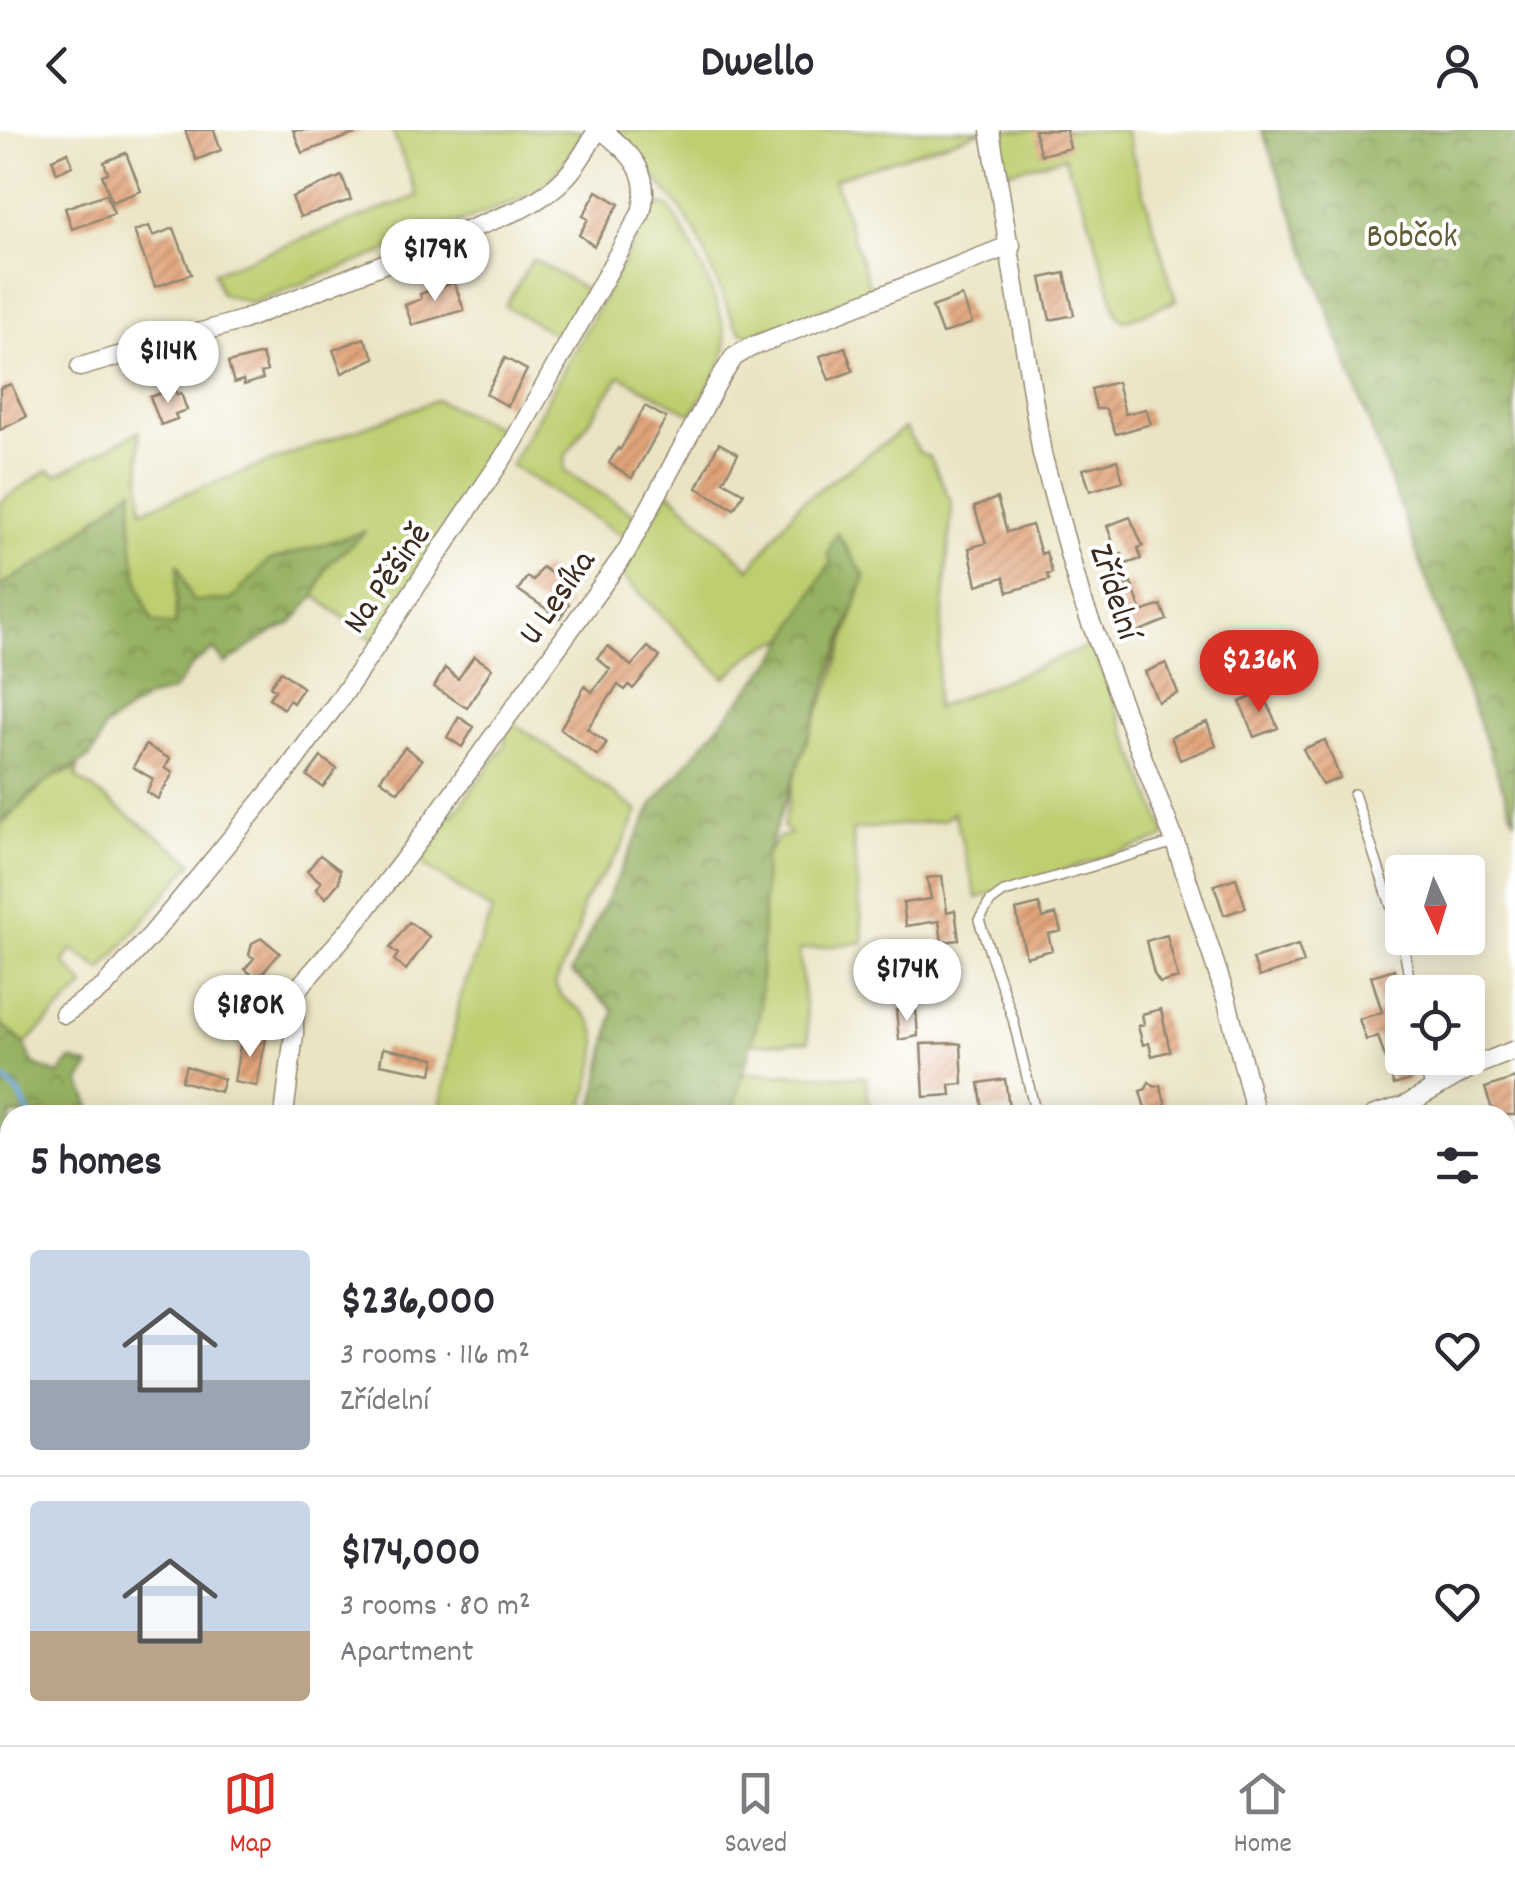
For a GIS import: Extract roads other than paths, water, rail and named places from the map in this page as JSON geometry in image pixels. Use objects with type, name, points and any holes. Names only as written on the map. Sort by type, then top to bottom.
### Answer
[{"type":"street","points":[[80,367],[243,320],[522,209],[567,180],[600,130]]},
{"type":"street","name":"Na Pěšině","points":[[64,1014],[104,986],[286,772],[512,446],[641,213],[646,196],[638,166],[600,130]]},
{"type":"street","name":"Zřídelní","points":[[990,130],[1042,454],[1081,596],[1175,842],[1227,1001],[1253,1105]]},
{"type":"street","name":"U Lesíka","points":[[285,1105],[294,1034],[294,993],[357,921],[416,844],[616,566],[671,473],[716,383],[734,358],[762,342],[1011,246]]},
{"type":"street","points":[[1406,1105],[1472,1067],[1515,1050]]},
{"type":"lane","points":[[1354,794],[1402,939],[1409,975]]},
{"type":"lane","points":[[1034,1105],[1013,1019],[979,920],[983,910],[1004,892],[1175,842]]},
{"type":"lane","points":[[1427,1075],[1430,1090]]},
{"type":"waterway","points":[[0,1076],[19,1093],[24,1105]]},
{"type":"park label","name":"Bobčok","points":[[1412,234]]}]
